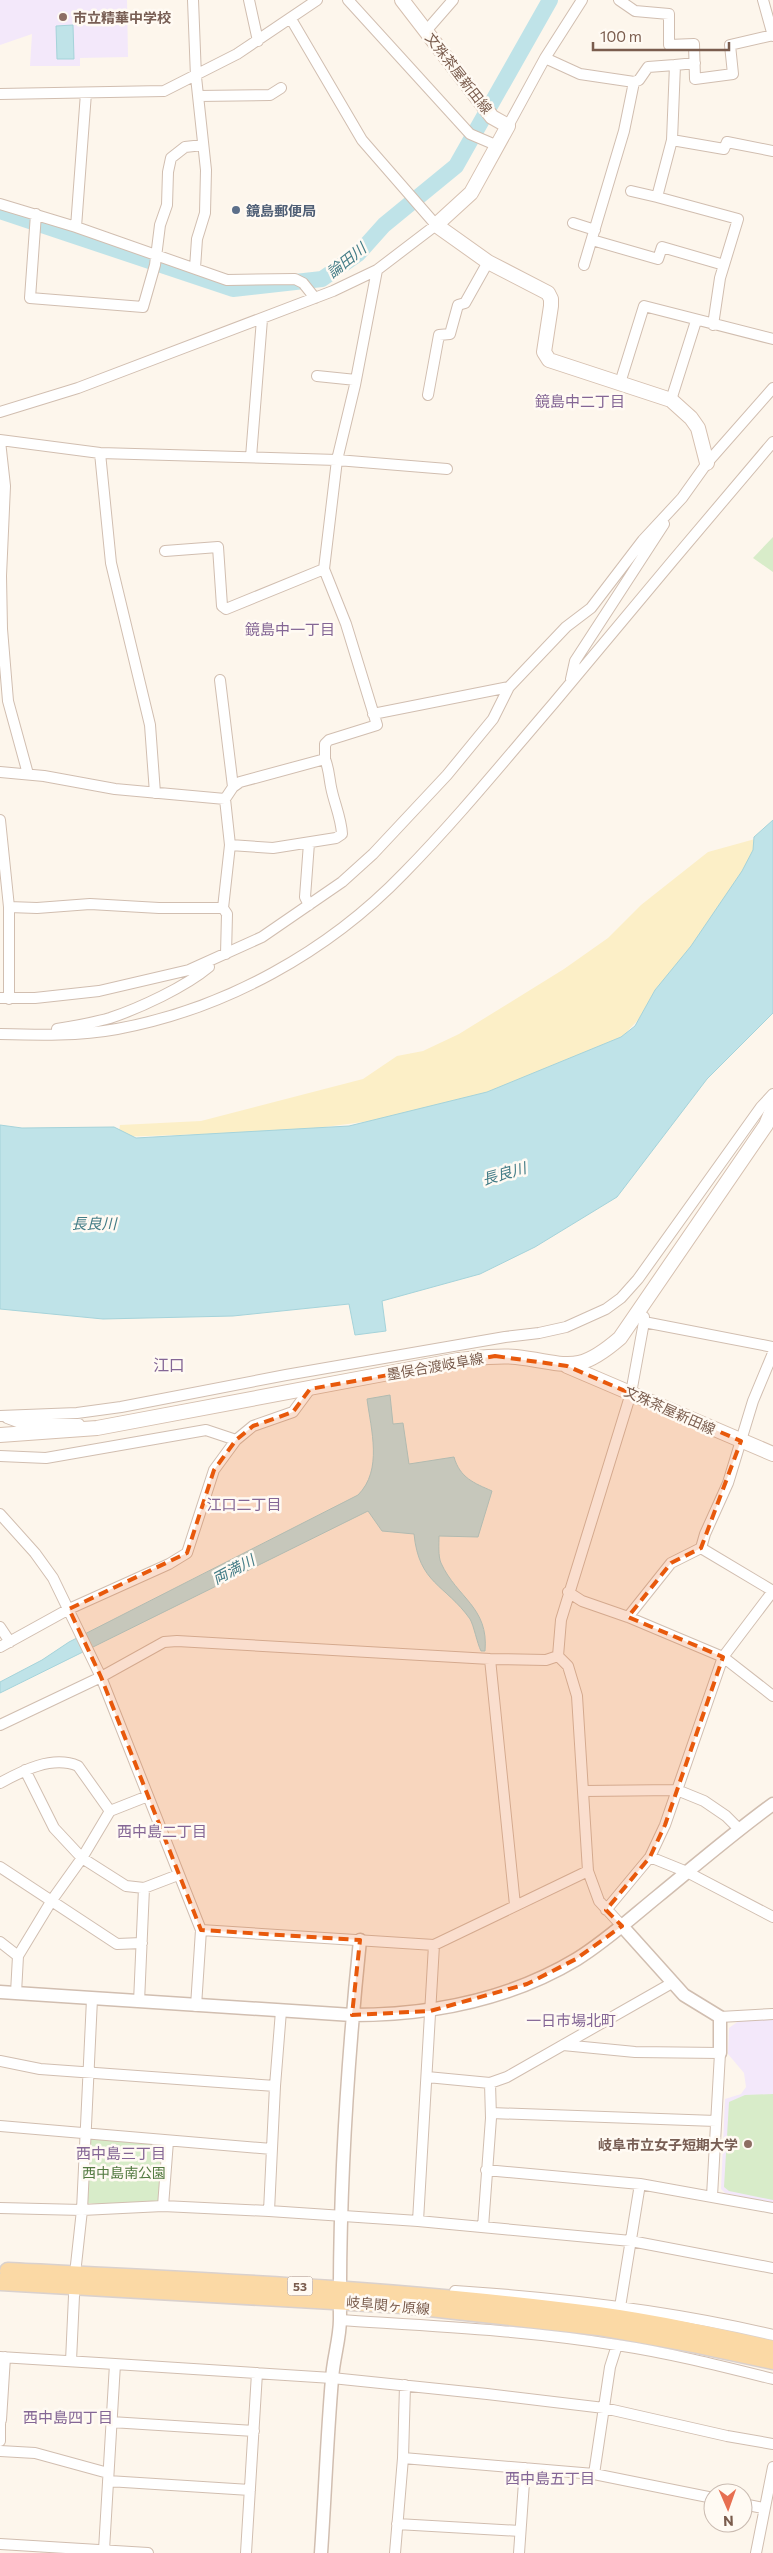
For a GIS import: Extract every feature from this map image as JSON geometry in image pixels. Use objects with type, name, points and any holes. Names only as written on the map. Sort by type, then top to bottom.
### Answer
[{"type":"main road","name":"文殊茶屋新田線","points":[[402,0],[489,113],[508,126]]},
{"type":"main road","points":[[508,126],[471,193],[436,225],[488,262],[548,293],[551,299],[544,352],[549,360],[670,400],[691,418],[698,428],[707,462]]},
{"type":"main road","name":"墨俣合渡岐阜線","points":[[0,1435],[97,1428],[458,1360],[495,1356],[567,1366],[589,1361],[620,1338],[769,1121],[773,1108]]},
{"type":"main road","name":"文殊茶屋新田線","points":[[567,1366],[773,1454]]},
{"type":"main road","name":"岐阜関ヶ原線","points":[[0,2270],[74,2280]]},
{"type":"main road","name":"岐阜関ヶ原線","points":[[0,2282],[74,2280],[404,2293],[599,2321],[700,2333],[773,2349]]},
{"type":"main road","name":"岐阜関ヶ原線","points":[[599,2321],[773,2362]]},
{"type":"street","points":[[193,0],[196,77],[206,170],[205,213],[197,239],[195,268]]},
{"type":"street","points":[[249,0],[258,41]]},
{"type":"street","points":[[0,94],[164,91],[196,77],[258,41],[317,0]]},
{"type":"street","points":[[348,0],[475,136],[498,146]]},
{"type":"street","points":[[426,31],[453,0]]},
{"type":"street","points":[[508,126],[545,58],[582,0]]},
{"type":"street","points":[[619,0],[635,11],[669,14],[669,45],[694,44],[695,79],[733,74],[730,46],[773,36],[770,17],[763,0]]},
{"type":"street","points":[[0,412],[78,388],[315,298],[378,270],[436,225],[362,140],[291,19]]},
{"type":"street","points":[[545,58],[580,74],[634,82],[639,80],[648,67],[695,64]]},
{"type":"street","points":[[657,198],[672,140],[675,65]]},
{"type":"street","points":[[584,265],[624,130],[634,82]]},
{"type":"street","points":[[198,96],[270,95],[281,88]]},
{"type":"street","points":[[76,227],[86,93]]},
{"type":"street","points":[[672,140],[724,149],[727,142],[773,151]]},
{"type":"street","points":[[35,219],[30,298],[143,307],[156,260],[160,225],[167,205],[168,172],[171,158],[186,147],[203,145]]},
{"type":"street","points":[[631,191],[738,219],[724,264],[713,324]]},
{"type":"street","points":[[0,204],[35,219],[76,227],[156,260],[195,268],[227,280],[296,279],[303,283],[315,298]]},
{"type":"street","points":[[573,223],[594,235],[658,259],[662,247],[724,264]]},
{"type":"street","points":[[428,395],[439,335],[450,334],[458,305],[465,303],[488,262]]},
{"type":"street","points":[[230,845],[273,848],[336,838],[342,834],[341,818],[331,788],[325,744],[328,740],[377,725],[346,624],[324,569],[337,460],[356,380],[378,270]]},
{"type":"street","points":[[620,383],[644,306],[696,321],[773,339]]},
{"type":"street","points":[[251,458],[262,319]]},
{"type":"street","points":[[670,400],[696,321]]},
{"type":"street","points":[[317,376],[356,380]]},
{"type":"street","points":[[570,684],[575,661],[682,498],[707,462],[773,388]]},
{"type":"street","points":[[28,774],[4,701],[1,576],[5,486],[0,441],[100,453],[337,460],[447,469]]},
{"type":"street","points":[[0,1034],[31,1035],[116,1029],[172,1016],[238,991],[326,940],[404,874],[491,777],[773,442]]},
{"type":"street","points":[[100,453],[111,563],[150,724],[155,793]]},
{"type":"street","points":[[0,820],[3,881],[9,907],[4,998],[99,992],[189,970],[223,956],[262,937],[342,882],[373,854],[446,775],[493,719],[509,687],[566,627],[591,608],[643,540],[682,498]]},
{"type":"street","points":[[165,551],[218,547],[220,550],[222,606],[226,609],[324,569]]},
{"type":"street","points":[[220,680],[233,787]]},
{"type":"street","points":[[373,714],[509,687]]},
{"type":"street","points":[[31,1035],[110,1018],[174,989],[223,956],[226,914],[224,908],[230,845],[226,799],[233,787],[240,782],[326,759]]},
{"type":"street","points":[[0,772],[28,774],[115,789],[226,799]]},
{"type":"street","points":[[309,842],[305,896],[309,905]]},
{"type":"street","points":[[9,907],[37,908],[90,904],[159,908],[224,908]]},
{"type":"street","points":[[0,1416],[77,1413],[121,1408],[286,1375],[505,1337],[540,1333],[587,1318],[606,1309],[638,1278],[761,1107],[773,1094]]},
{"type":"street","points":[[644,1304],[644,1322],[631,1393],[568,1592],[561,1620],[558,1656],[568,1666],[576,1696],[588,1871],[594,1891],[606,1910],[672,1983],[696,2004],[720,2017],[773,2014]]},
{"type":"street","points":[[644,1322],[773,1347]]},
{"type":"street","points":[[628,1616],[671,1562],[701,1548],[705,1534],[728,1483],[753,1401],[773,1353]]},
{"type":"street","points":[[0,1647],[169,1564],[187,1553],[214,1470],[236,1440],[254,1426],[293,1412],[310,1389]]},
{"type":"street","points":[[0,1416],[23,1424],[87,1424],[97,1428]]},
{"type":"street","points":[[0,1456],[46,1458],[206,1430],[236,1440]]},
{"type":"street","points":[[0,1514],[35,1553],[53,1578],[100,1675],[201,1930],[196,2006]]},
{"type":"street","points":[[606,1910],[650,1857],[666,1825],[722,1657],[773,1591],[701,1548]]},
{"type":"street","points":[[568,1592],[582,1601],[628,1616],[722,1657],[773,1696]]},
{"type":"street","points":[[0,1627],[10,1642]]},
{"type":"street","points":[[0,1725],[164,1642],[177,1641],[490,1659],[546,1660],[558,1656]]},
{"type":"street","points":[[490,1659],[515,1905]]},
{"type":"street","points":[[0,1783],[25,1770],[46,1764],[73,1763],[78,1766],[110,1810]]},
{"type":"street","points":[[25,1770],[54,1828],[82,1858],[126,1886],[144,1888],[178,1875]]},
{"type":"street","points":[[584,1791],[677,1790],[704,1801],[726,1816],[739,1829]]},
{"type":"street","points":[[16,1993],[18,1956],[52,1900],[82,1858],[110,1810],[148,1796]]},
{"type":"street","points":[[0,1992],[281,2012],[352,2015],[388,2015],[452,2007],[527,1984],[576,1959],[622,1926],[739,1829],[773,1804]]},
{"type":"street","points":[[650,1857],[687,1872],[773,1917]]},
{"type":"street","points":[[0,1867],[117,1944],[142,1943]]},
{"type":"street","points":[[201,1930],[434,1945],[588,1871]]},
{"type":"street","points":[[139,2002],[144,1888]]},
{"type":"street","points":[[322,2553],[332,2378],[340,2320],[341,2215],[352,2015],[360,1940]]},
{"type":"street","points":[[0,1942],[18,1956]]},
{"type":"street","points":[[418,2221],[434,1945]]},
{"type":"street","points":[[427,2077],[490,2083],[507,2076],[672,1983]]},
{"type":"street","points":[[71,2361],[74,2280],[82,2210],[84,2132],[92,1999]]},
{"type":"street","points":[[269,2211],[275,2086],[281,2012]]},
{"type":"street","points":[[712,2196],[720,2053],[720,2017]]},
{"type":"street","points":[[564,2044],[635,2052],[720,2053]]},
{"type":"street","points":[[0,2061],[40,2069],[275,2086]]},
{"type":"street","points":[[483,2227],[491,2113],[490,2083]]},
{"type":"street","points":[[491,2113],[716,2121]]},
{"type":"street","points":[[0,2126],[272,2150]]},
{"type":"street","points":[[163,2206],[168,2141]]},
{"type":"street","points":[[486,2170],[640,2184],[773,2208]]},
{"type":"street","points":[[620,2307],[640,2184]]},
{"type":"street","points":[[0,2208],[82,2210],[163,2206],[341,2215],[632,2241],[773,2268]]},
{"type":"street","points":[[339,2291],[526,2296],[717,2321],[773,2335]]},
{"type":"street","points":[[340,2320],[500,2331],[617,2344],[706,2362],[773,2379]]},
{"type":"street","points":[[594,2474],[604,2408],[617,2344]]},
{"type":"street","points":[[0,2441],[3,2357],[332,2378],[405,2385],[604,2408],[773,2444]]},
{"type":"street","points":[[104,2550],[114,2364]]},
{"type":"street","points":[[246,2553],[257,2373]]},
{"type":"street","points":[[395,2553],[403,2458],[405,2385]]},
{"type":"street","points":[[111,2422],[254,2431]]},
{"type":"street","points":[[0,2451],[35,2453],[108,2477],[250,2490]]},
{"type":"street","points":[[403,2458],[594,2474],[703,2496]]},
{"type":"street","points":[[756,2553],[763,2508],[773,2467]]},
{"type":"street","points":[[519,2553],[525,2468]]},
{"type":"street","points":[[753,2506],[763,2508]]},
{"type":"street","points":[[397,2524],[520,2531]]},
{"type":"street","points":[[0,2544],[47,2550],[104,2550],[148,2553]]},
{"type":"highlighted area","points":[[495,1356],[567,1366],[741,1441],[701,1548],[671,1563],[628,1617],[723,1657],[665,1825],[650,1857],[606,1910],[622,1926],[576,1959],[527,1984],[430,2011],[352,2015],[360,1940],[201,1930],[101,1677],[69,1609],[187,1553],[214,1470],[236,1440],[253,1426],[293,1412],[310,1389]]},
{"type":"shaded area","name":"市立精華中学校","points":[[0,0],[127,0],[128,57],[80,58],[80,66],[30,66],[32,34],[0,45]]},
{"type":"shaded area","name":"岐阜市立女子短期大学","points":[[773,2019],[773,2203],[725,2193],[721,2189],[725,2099],[741,2094],[746,2087],[744,2073],[728,2054],[729,2028],[740,2020]]},
{"type":"green space","points":[[773,537],[773,572],[753,558]]},
{"type":"green space","points":[[773,2094],[773,2200],[729,2191],[724,2187],[729,2102],[745,2095]]},
{"type":"green space","name":"西中島南公園","points":[[89,2136],[166,2143],[160,2207],[82,2203]]},
{"type":"sand","points":[[755,839],[755,856],[640,1018],[620,1039],[521,1085],[417,1115],[294,1131],[118,1137],[120,1125],[201,1121],[363,1079],[397,1056],[423,1051],[459,1034],[564,969],[608,938],[641,905],[708,852]]},
{"type":"water","points":[[73,25],[74,59],[57,59],[56,26]]},
{"type":"water","name":"長良川","points":[[773,820],[773,1013],[707,1079],[617,1197],[535,1247],[480,1274],[382,1301],[386,1331],[355,1335],[349,1304],[233,1316],[103,1319],[0,1309],[0,1125],[22,1128],[114,1127],[136,1138],[349,1126],[487,1092],[621,1037],[635,1026],[655,990],[691,946],[742,871],[753,850],[754,837]]},
{"type":"water","name":"両満川","points":[[390,1395],[393,1424],[403,1423],[409,1464],[454,1457],[460,1470],[468,1479],[492,1491],[478,1537],[439,1536],[441,1563],[477,1613],[485,1636],[485,1651],[481,1651],[470,1619],[461,1607],[427,1574],[417,1551],[414,1534],[382,1531],[368,1511],[0,1693],[0,1682],[42,1660],[69,1642],[358,1495],[366,1485],[371,1474],[373,1462],[373,1436],[367,1399]]},
{"type":"waterway","name":"論田川","points":[[0,211],[233,289],[322,279],[358,254],[384,225],[456,166],[550,0]]},
{"type":"place","name":"市立精華中学校","points":[[63,17]]},
{"type":"place","name":"鏡島郵便局","points":[[236,210]]},
{"type":"place","name":"岐阜市立女子短期大学","points":[[748,2144]]},
{"type":"district","name":"鏡島中二丁目","points":[[580,401]]},
{"type":"district","name":"鏡島中一丁目","points":[[290,629]]},
{"type":"district","name":"江口","points":[[169,1364]]},
{"type":"district","name":"江口二丁目","points":[[244,1504]]},
{"type":"district","name":"西中島二丁目","points":[[162,1831]]},
{"type":"district","name":"一日市場北町","points":[[571,2020]]},
{"type":"district","name":"西中島三丁目","points":[[121,2153]]},
{"type":"district","name":"西中島四丁目","points":[[68,2417]]},
{"type":"district","name":"西中島五丁目","points":[[550,2478]]}]
